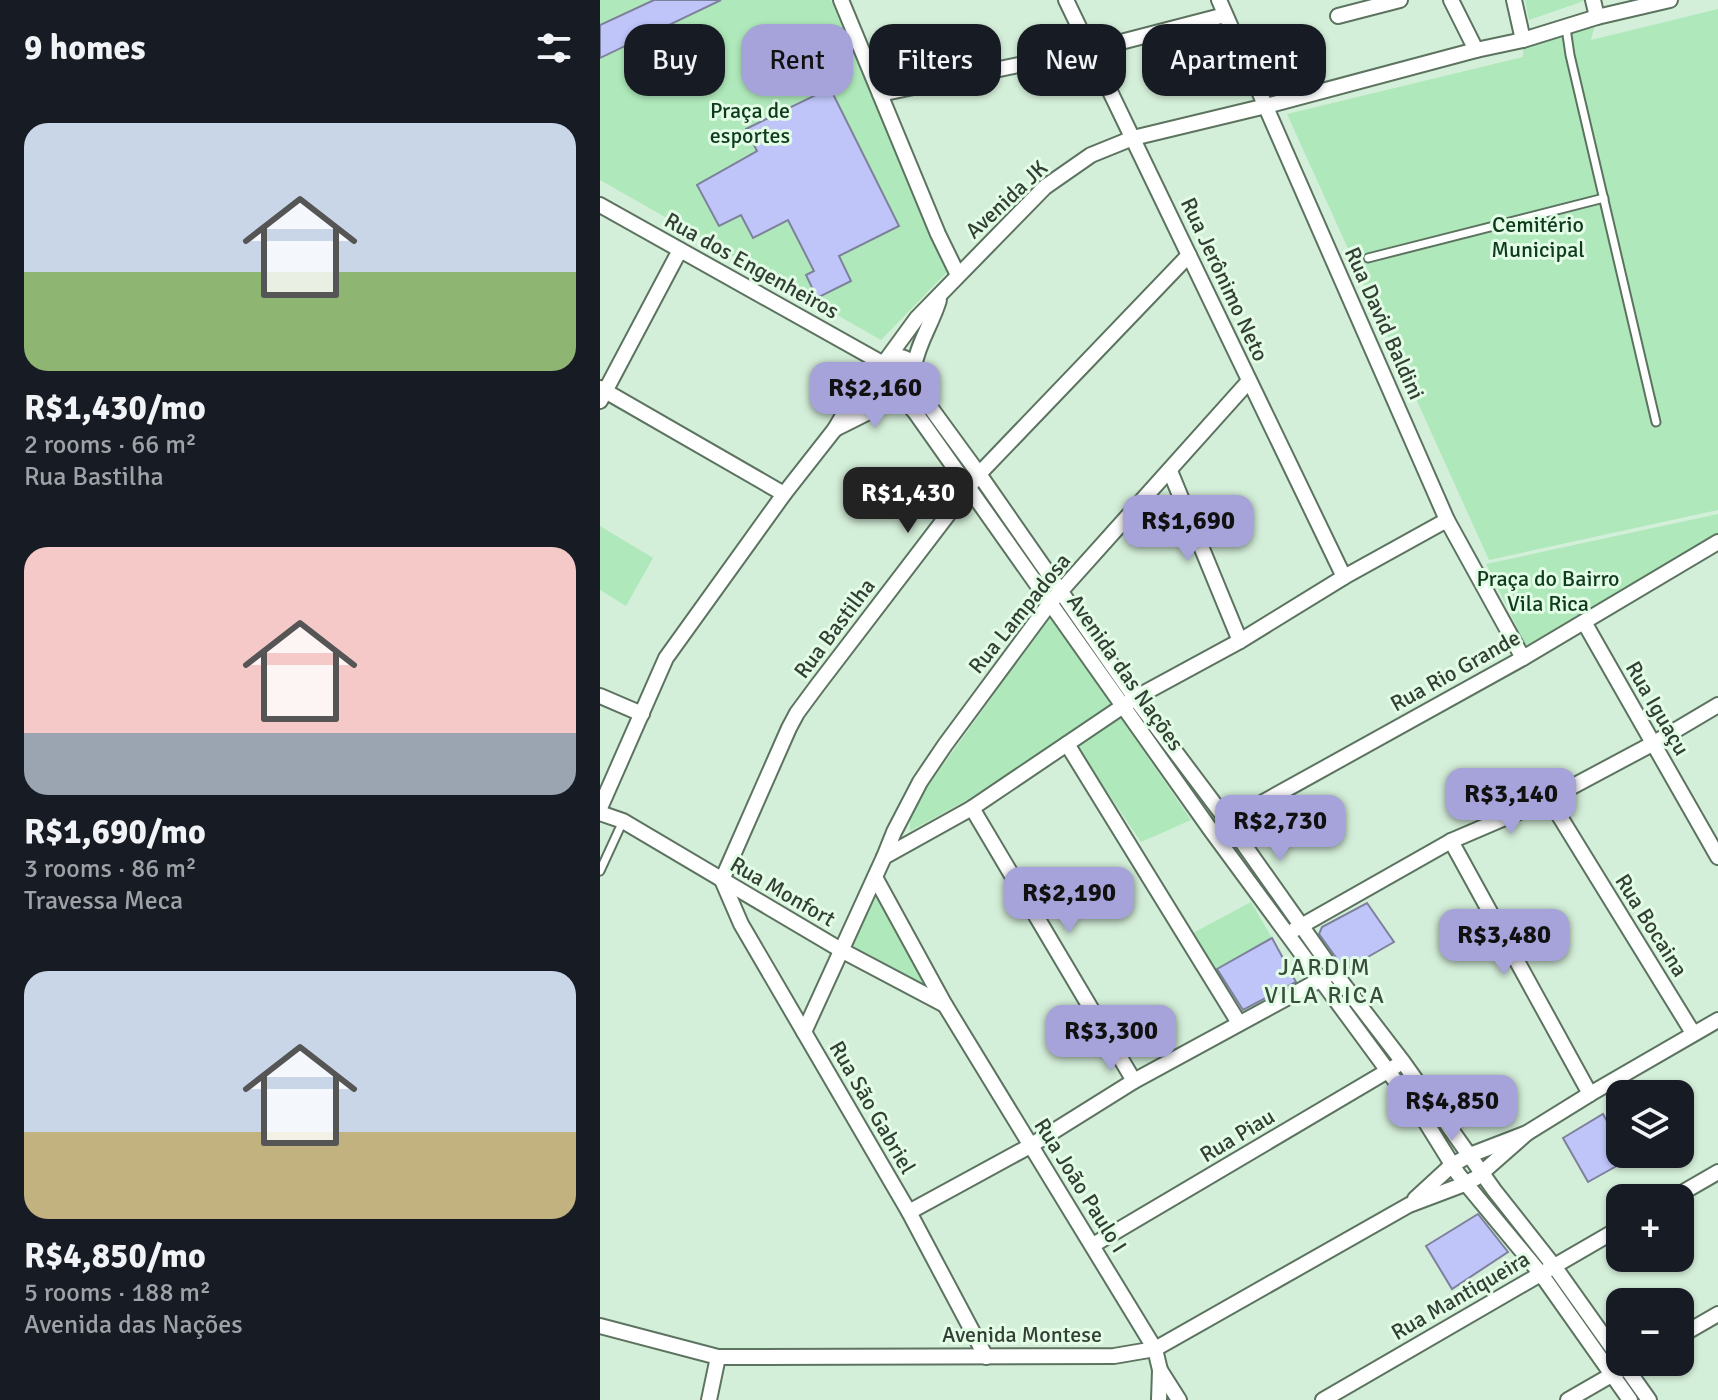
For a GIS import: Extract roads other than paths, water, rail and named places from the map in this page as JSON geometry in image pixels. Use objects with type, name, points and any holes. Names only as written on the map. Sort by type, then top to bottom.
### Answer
[{"type":"street","points":[[841,0],[869,67]]},
{"type":"street","name":"Rua Jerônimo Neto","points":[[1066,0],[1078,24]]},
{"type":"street","name":"Rua David Baldini","points":[[1219,0],[1447,520],[1523,658]]},
{"type":"street","points":[[1338,16],[1400,0]]},
{"type":"street","points":[[1451,0],[1476,50]]},
{"type":"street","points":[[1514,0],[1523,40]]},
{"type":"street","points":[[1593,0],[1597,17]]},
{"type":"street","name":"Avenida JK","points":[[600,810],[666,658],[784,494],[835,429],[858,391],[917,318],[1045,187],[1091,155],[1133,138],[1670,0]]},
{"type":"street","points":[[1126,41],[1225,15]]},
{"type":"street","points":[[881,96],[958,275]]},
{"type":"street","name":"Rua Jerônimo Neto","points":[[1112,96],[1344,577]]},
{"type":"street","name":"Rua dos Engenheiros","points":[[600,205],[883,363]]},
{"type":"street","points":[[680,250],[602,393],[784,494]]},
{"type":"street","name":"Rua Bastilha","points":[[722,880],[797,713],[979,474],[1189,255]]},
{"type":"street","name":"Avenida JK","points":[[914,367],[916,353],[933,320],[940,297]]},
{"type":"street","points":[[899,356],[914,367],[914,385],[905,393],[896,394],[882,387],[877,375],[883,363],[899,356]]},
{"type":"street","name":"Rua Lampadosa","points":[[804,1032],[894,832],[920,782],[945,745],[1055,598],[1249,381]]},
{"type":"street","name":"Avenida das Nações","points":[[914,385],[979,474],[1055,598]]},
{"type":"street","name":"Avenida JK","points":[[835,429],[896,394]]},
{"type":"street","name":"Avenida das Nações","points":[[896,394],[915,412],[968,487],[1055,598],[1129,702],[1210,829],[1286,933],[1403,1062],[1548,1270],[1606,1365]]},
{"type":"street","points":[[1170,471],[1240,641]]},
{"type":"street","points":[[884,857],[972,808],[1129,702],[1447,520]]},
{"type":"street","name":"Rua Rio Grande","points":[[1210,829],[1228,822],[1523,658],[1718,542]]},
{"type":"street","name":"Rua Iguaçu","points":[[1584,622],[1718,857]]},
{"type":"street","points":[[600,696],[642,714]]},
{"type":"street","name":"Avenida das Nações","points":[[1129,702],[1228,822],[1301,926],[1327,976],[1465,1184],[1548,1270],[1606,1339]]},
{"type":"street","points":[[1286,933],[1451,841],[1549,799],[1718,705]]},
{"type":"street","points":[[1067,744],[1239,1023]]},
{"type":"street","name":"Rua Bocaina","points":[[1549,799],[1693,1033]]},
{"type":"street","points":[[972,808],[1134,1081]]},
{"type":"street","name":"Rua Monfort","points":[[600,810],[841,950],[945,1005]]},
{"type":"street","points":[[1451,841],[1590,1094]]},
{"type":"street","name":"Rua João Paulo I","points":[[875,877],[945,1005],[1155,1349],[1160,1370]]},
{"type":"street","name":"Rua São Gabriel","points":[[722,880],[741,924],[909,1212],[986,1357]]},
{"type":"street","points":[[909,1212],[1030,1146],[1134,1081],[1327,976]]},
{"type":"street","name":"Avenida Montese","points":[[600,1326],[718,1357],[1114,1356],[1155,1349],[1409,1205],[1465,1184],[1483,1173],[1527,1133],[1718,1020]]},
{"type":"street","name":"Rua Piau","points":[[1093,1245],[1403,1062]]},
{"type":"street","name":"Avenida Montese","points":[[1409,1205],[1452,1165],[1527,1133]]},
{"type":"street","points":[[1694,1186],[1718,1172]]},
{"type":"street","name":"Rua Mantiqueira","points":[[1323,1400],[1606,1236]]},
{"type":"street","points":[[1694,1328],[1718,1314]]},
{"type":"street","points":[[709,1400],[718,1357]]},
{"type":"street","points":[[1159,1400],[1160,1370]]},
{"type":"street","points":[[1160,1370],[1179,1400]]},
{"type":"street","points":[[1568,1400],[1610,1376]]},
{"type":"street","name":"Avenida das Nações","points":[[1613,1376],[1630,1400]]},
{"type":"street","name":"Avenida das Nações","points":[[1634,1376],[1649,1400]]},
{"type":"lane","points":[[1566,28],[1656,422]]},
{"type":"lane","points":[[1368,258],[1604,198]]},
{"type":"lane","points":[[600,871],[623,821]]},
{"type":"district","name":"JARDIM VILA RICA","points":[[1325,981]]},
{"type":"park label","name":"Praça de esportes","points":[[750,122]]},
{"type":"park label","name":"Cemitério Municipal","points":[[1538,236]]},
{"type":"park label","name":"Praça do Bairro Vila Rica","points":[[1548,590]]}]
